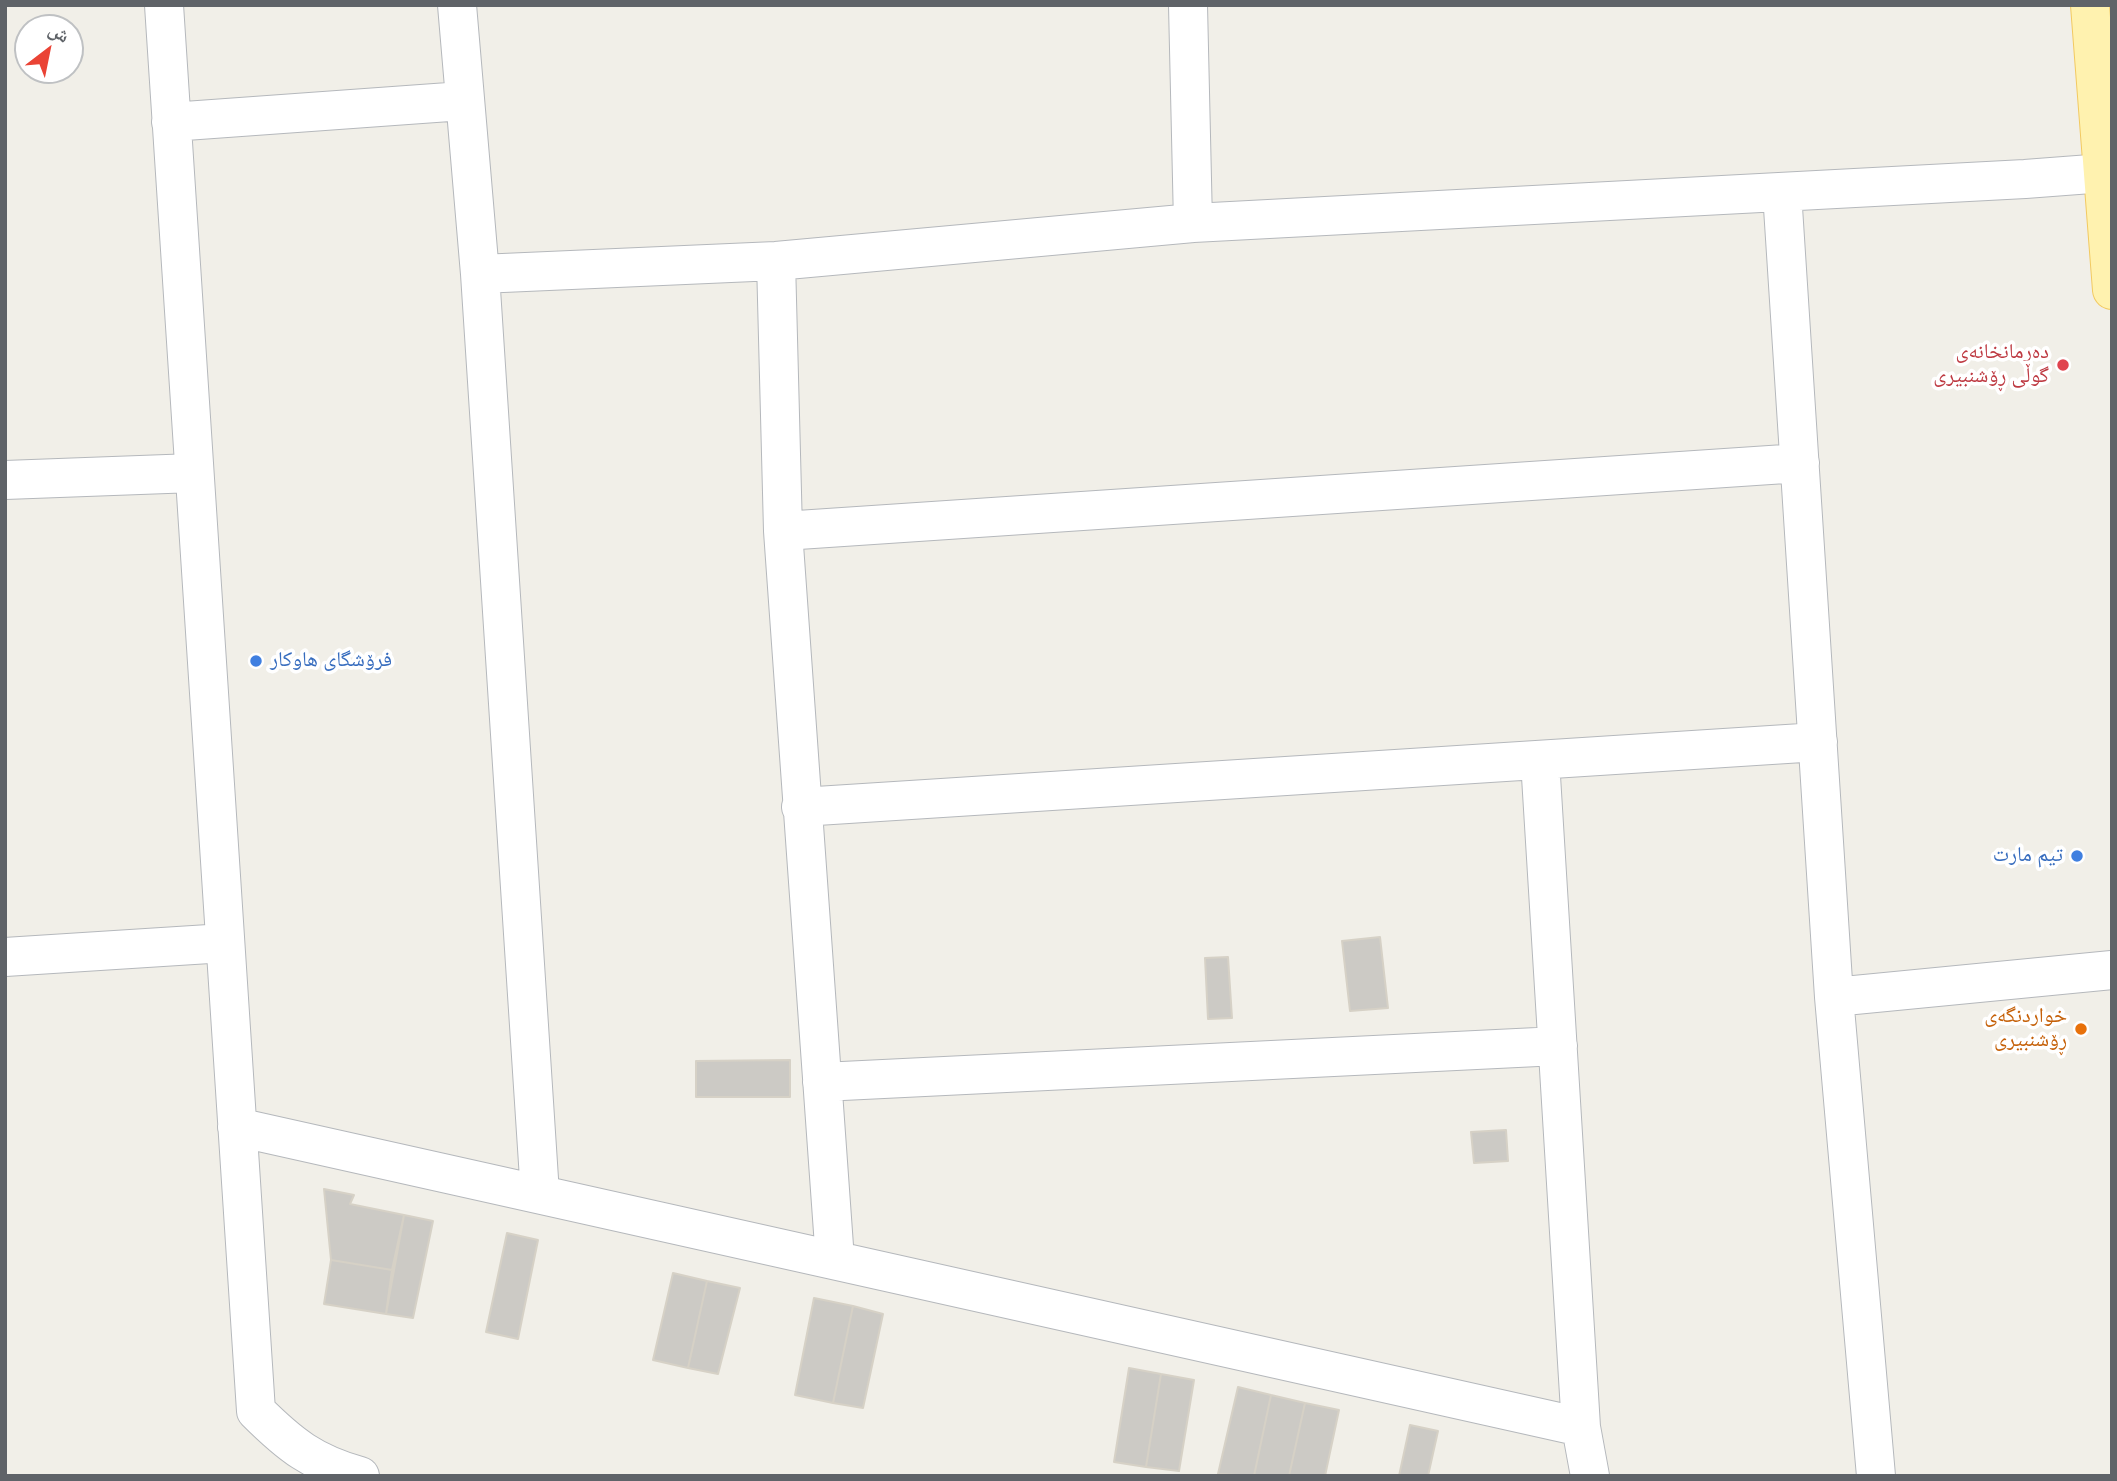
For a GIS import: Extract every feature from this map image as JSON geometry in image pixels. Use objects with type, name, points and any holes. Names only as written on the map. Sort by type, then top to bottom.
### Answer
[{"type":"main road","points":[[2090,5],[2112,290]]},
{"type":"street","points":[[164,5],[256,1411],[286,1441],[329,1468],[360,1476]]},
{"type":"street","points":[[457,5],[463,101],[480,274],[540,1194]]},
{"type":"street","points":[[1188,5],[1193,223]]},
{"type":"street","points":[[172,122],[463,101]]},
{"type":"street","points":[[480,274],[776,261],[1193,223],[2104,173]]},
{"type":"street","points":[[1782,192],[1834,997],[1876,1476]]},
{"type":"street","points":[[776,261],[783,531],[835,1260]]},
{"type":"street","points":[[783,531],[1800,463]]},
{"type":"street","points":[[5,480],[194,473]]},
{"type":"street","points":[[801,807],[1818,742]]},
{"type":"street","points":[[1540,760],[1581,1427],[1590,1476]]},
{"type":"street","points":[[5,957],[225,943]]},
{"type":"street","points":[[1834,997],[2112,970]]},
{"type":"street","points":[[822,1082],[1558,1046]]},
{"type":"street","points":[[237,1127],[1581,1427]]},
{"type":"building","points":[[1380,937],[1388,1008],[1350,1011],[1342,941]]},
{"type":"building","points":[[1228,957],[1232,1018],[1208,1019],[1205,958]]},
{"type":"building","points":[[790,1060],[790,1097],[696,1097],[696,1061]]},
{"type":"building","points":[[1506,1130],[1508,1161],[1474,1163],[1471,1132]]},
{"type":"building","points":[[324,1189],[354,1195],[350,1204],[404,1215],[392,1270],[331,1260]]},
{"type":"building","points":[[404,1215],[433,1221],[413,1318],[386,1314]]},
{"type":"building","points":[[507,1233],[538,1240],[518,1339],[486,1332]]},
{"type":"building","points":[[331,1260],[392,1270],[386,1314],[324,1304]]},
{"type":"building","points":[[673,1273],[707,1281],[688,1368],[653,1360]]},
{"type":"building","points":[[707,1281],[740,1288],[718,1374],[688,1368]]},
{"type":"building","points":[[814,1298],[853,1306],[833,1403],[795,1395]]},
{"type":"building","points":[[853,1306],[883,1314],[863,1408],[833,1403]]},
{"type":"building","points":[[1129,1368],[1161,1374],[1146,1467],[1114,1462]]},
{"type":"building","points":[[1161,1374],[1194,1380],[1179,1471],[1146,1467]]},
{"type":"building","points":[[1238,1387],[1271,1395],[1254,1476],[1218,1474]]},
{"type":"building","points":[[1271,1395],[1305,1403],[1289,1476],[1254,1476]]},
{"type":"building","points":[[1305,1403],[1339,1410],[1325,1476],[1289,1476]]},
{"type":"building","points":[[1410,1425],[1438,1431],[1428,1476],[1399,1476]]},
{"type":"place","name":"دەرمانخانەی گوڵی ڕۆشنبیری","points":[[2063,365]]},
{"type":"place","name":"فرۆشگای ھاوکار","points":[[256,661]]},
{"type":"place","name":"تیم مارت","points":[[2077,856]]},
{"type":"place","name":"خواردنگەی ڕۆشنبیری","points":[[2081,1029]]}]
